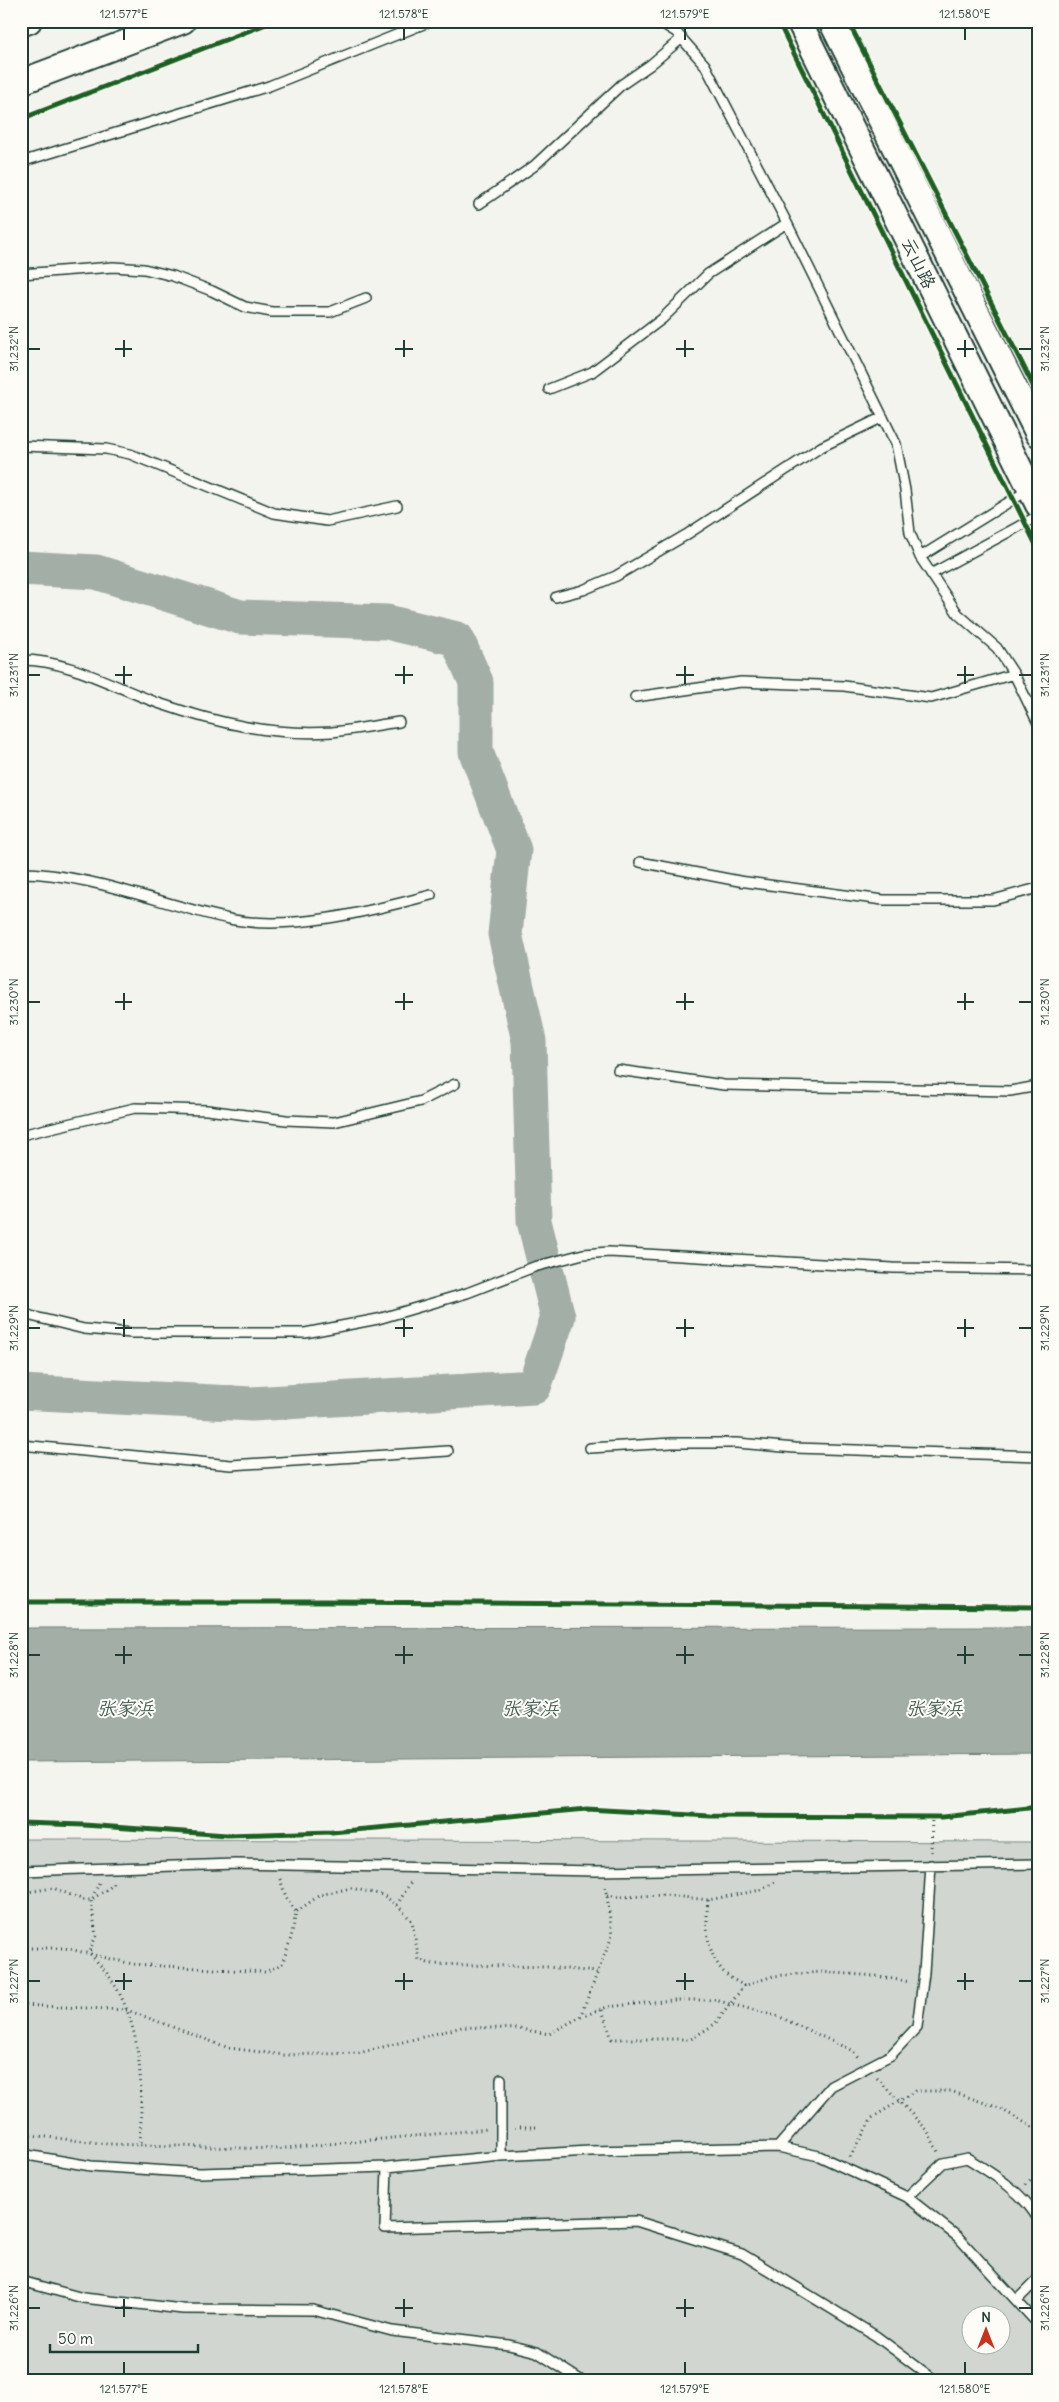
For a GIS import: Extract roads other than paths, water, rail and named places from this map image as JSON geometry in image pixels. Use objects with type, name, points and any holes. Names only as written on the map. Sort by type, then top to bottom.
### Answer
[{"type":"main road","points":[[21,24],[29,21]]},
{"type":"main road","points":[[21,82],[183,21]]},
{"type":"main road","name":"云山路","points":[[799,21],[1034,497]]},
{"type":"main road","name":"云山路","points":[[831,21],[1038,434]]},
{"type":"lane","points":[[21,162],[269,86],[431,21]]},
{"type":"lane","points":[[658,21],[676,32],[705,65],[883,417],[896,444],[905,490],[910,533],[920,557],[958,614],[997,648],[1014,674],[1038,723]]},
{"type":"lane","points":[[479,204],[534,166],[621,85],[650,65],[682,38]]},
{"type":"lane","points":[[549,389],[592,372],[662,320],[708,274],[787,224]]},
{"type":"lane","points":[[21,274],[113,267],[144,269],[173,276],[212,291],[245,307],[272,312],[330,312],[366,298]]},
{"type":"lane","points":[[556,597],[583,590],[616,576],[686,535],[821,446],[883,417]]},
{"type":"lane","points":[[21,446],[106,449],[130,454],[274,514],[298,518],[327,521],[397,506]]},
{"type":"lane","points":[[920,557],[1034,497]]},
{"type":"lane","points":[[931,574],[1038,516]]},
{"type":"lane","points":[[21,660],[38,660],[67,667],[159,703],[209,720],[253,729],[332,732],[399,722]]},
{"type":"lane","points":[[635,697],[741,682],[844,686],[931,698],[1014,674]]},
{"type":"lane","points":[[640,862],[739,881],[883,900],[994,900],[1038,888]]},
{"type":"lane","points":[[21,873],[69,878],[226,919],[262,923],[305,921],[387,907],[431,894]]},
{"type":"lane","points":[[618,1070],[724,1085],[1010,1092],[1038,1086]]},
{"type":"lane","points":[[21,1136],[134,1108],[207,1110],[286,1120],[334,1122],[421,1101],[455,1084]]},
{"type":"lane","points":[[21,1312],[84,1328],[132,1333],[305,1333],[378,1319],[467,1293],[542,1264],[583,1254],[609,1252],[893,1268],[1038,1270]]},
{"type":"lane","points":[[590,1448],[672,1444],[737,1444],[794,1448],[1038,1456]]},
{"type":"lane","points":[[21,1445],[231,1465],[448,1451]]},
{"type":"lane","points":[[21,1871],[236,1864],[597,1871],[1038,1864]]},
{"type":"lane","points":[[778,2146],[831,2086],[891,2056],[917,2027],[931,1865]]},
{"type":"lane","points":[[501,2079],[501,2156]]},
{"type":"lane","points":[[21,2154],[91,2166],[200,2173],[387,2168],[501,2156],[778,2146],[819,2156],[907,2196],[958,2237],[1018,2299],[1038,2324]]},
{"type":"lane","points":[[907,2196],[943,2163],[967,2158],[991,2173],[1018,2194],[1038,2219]]},
{"type":"lane","points":[[387,2168],[385,2228],[636,2221],[742,2254],[876,2336],[936,2381]]},
{"type":"lane","points":[[1018,2299],[1038,2279]]},
{"type":"lane","points":[[21,2281],[83,2298],[183,2309],[313,2310],[392,2331],[509,2345],[537,2352],[582,2381]]},
{"type":"water","name":"张家浜","points":[[1038,1627],[1038,1754],[21,1762],[21,1628]]},
{"type":"waterway","points":[[21,568],[96,572],[240,617],[387,622],[457,639],[476,682],[476,752],[514,850],[505,934],[529,1041],[534,1221],[558,1317],[534,1387],[252,1404],[21,1392]]}]
